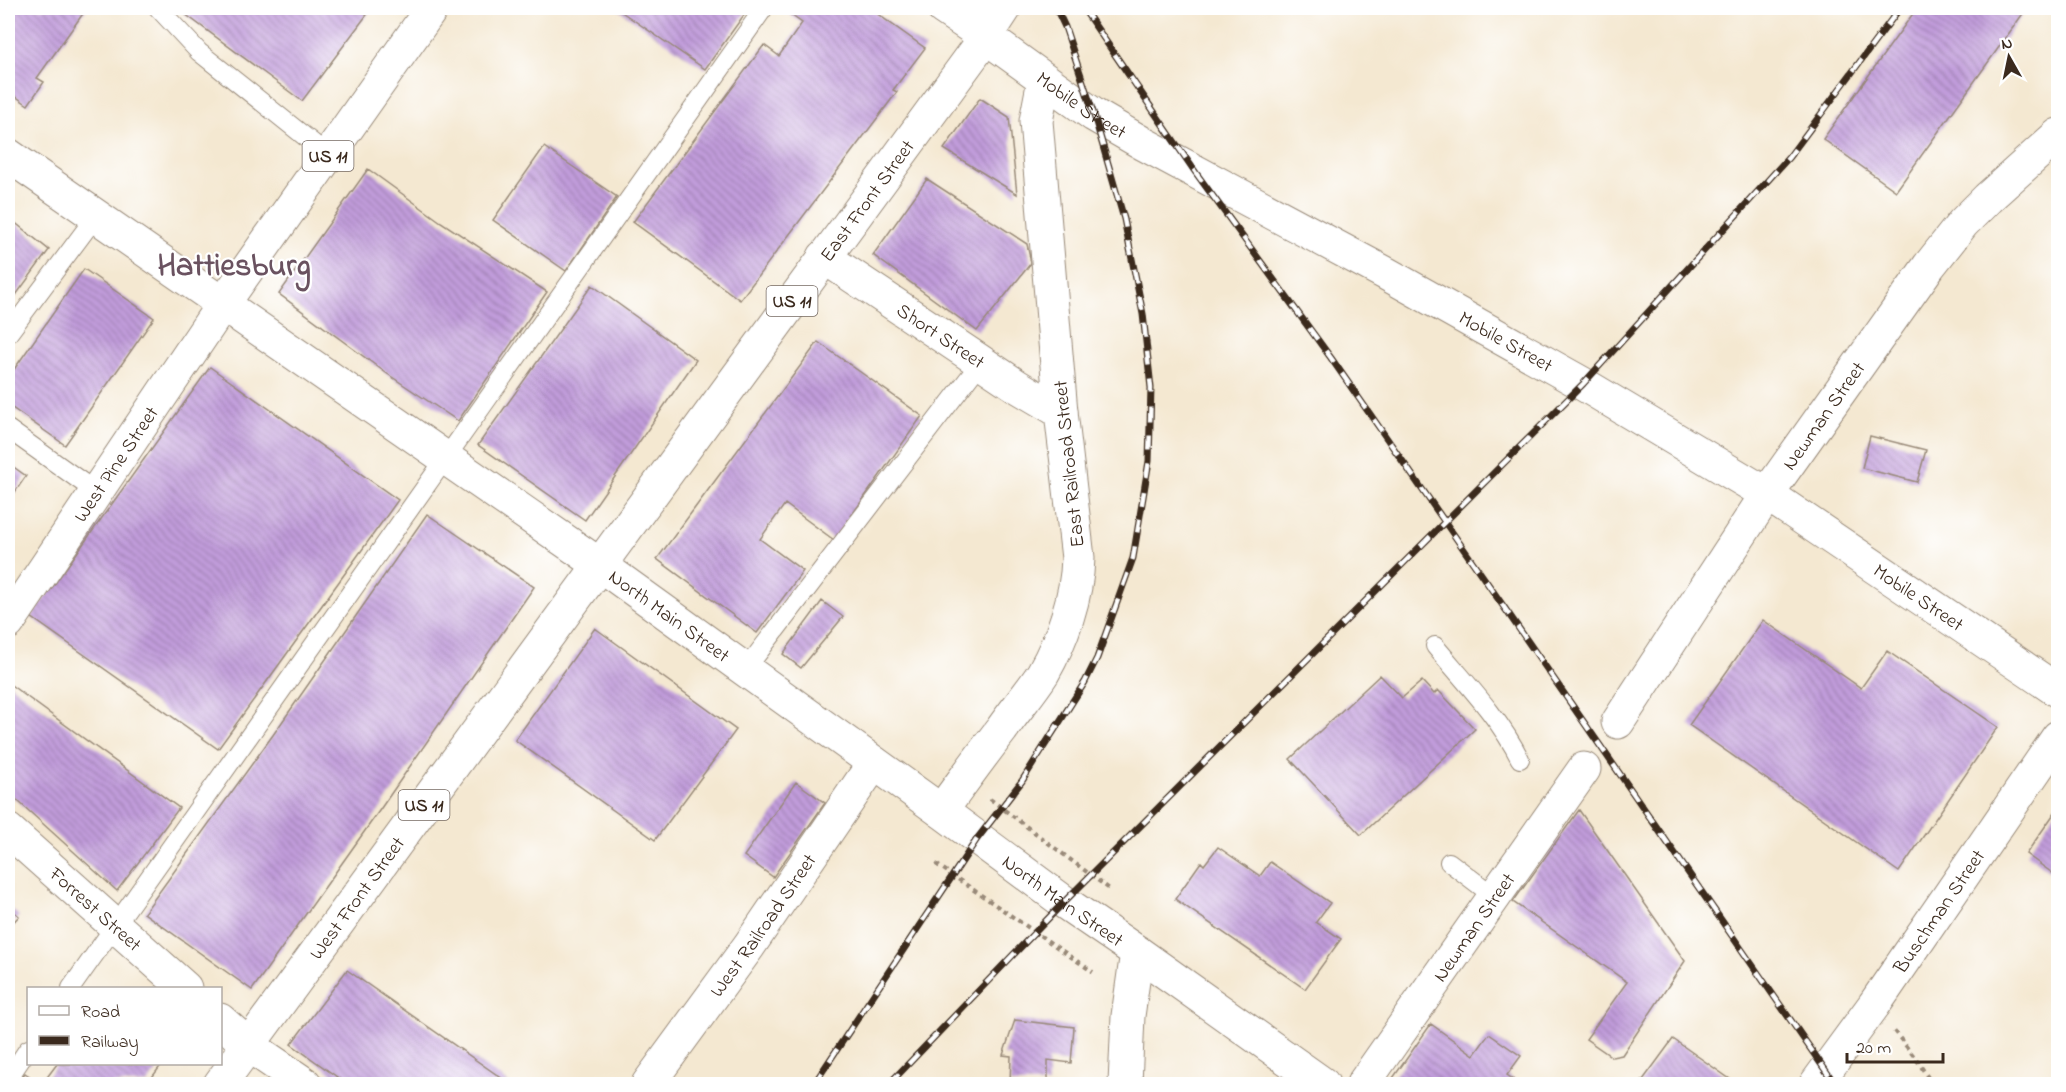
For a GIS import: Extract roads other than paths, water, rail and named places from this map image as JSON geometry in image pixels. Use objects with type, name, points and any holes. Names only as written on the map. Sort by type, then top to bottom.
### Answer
[{"type":"street","name":"US 11","points":[[223,304],[432,8]]},
{"type":"street","name":"Mobile Street","points":[[943,8],[1094,115],[1418,291],[1583,384],[1767,494],[2058,691]]},
{"type":"street","name":"East Front Street","points":[[600,565],[1005,8]]},
{"type":"street","name":"East Railroad Street","points":[[941,811],[1041,675],[1054,650],[1071,602],[1078,572],[1061,412],[1036,121],[1044,80]]},
{"type":"street","name":"Newman Street","points":[[1618,722],[1767,494],[1929,266],[1963,223],[2003,183],[2058,135]]},
{"type":"street","name":"North Main Street","points":[[8,155],[600,565],[1064,902],[1323,1084]]},
{"type":"street","name":"Short Street","points":[[824,257],[1017,386],[1061,412]]},
{"type":"street","name":"West Pine Street","points":[[8,623],[223,304]]},
{"type":"street","name":"West Front Street","points":[[220,1084],[600,565]]},
{"type":"street","name":"Buschman Street","points":[[1816,1084],[1874,1005],[2058,736]]},
{"type":"street","name":"West Railroad Street","points":[[648,1084],[750,946],[874,763]]},
{"type":"street","name":"Newman Street","points":[[1363,1084],[1584,770]]},
{"type":"street","name":"Forrest Street","points":[[8,830],[184,987]]},
{"type":"street","points":[[1125,1084],[1128,1016],[1137,952]]},
{"type":"street","points":[[222,1022],[248,1045],[305,1084]]},
{"type":"lane","points":[[159,8],[199,52],[328,155]]},
{"type":"lane","points":[[72,987],[764,8]]},
{"type":"lane","points":[[8,334],[96,216]]},
{"type":"lane","points":[[745,670],[981,362]]},
{"type":"lane","points":[[8,429],[96,492]]},
{"type":"lane","points":[[1435,646],[1492,716],[1520,759]]},
{"type":"lane","points":[[1449,862],[1495,897]]},
{"type":"lane","points":[[8,1078],[27,1050]]},
{"type":"railway","points":[[814,1084],[977,839],[1022,781],[1085,682],[1097,658],[1133,558],[1149,461],[1151,388],[1143,314],[1124,219],[1094,115],[1065,27],[1056,8]]},
{"type":"railway","points":[[1083,8],[1196,173],[1331,358],[1835,1084]]},
{"type":"railway","points":[[889,1084],[1064,902],[1583,384],[1789,157],[1900,8]]},
{"type":"district","name":"Hattiesburg","points":[[234,264]]}]
